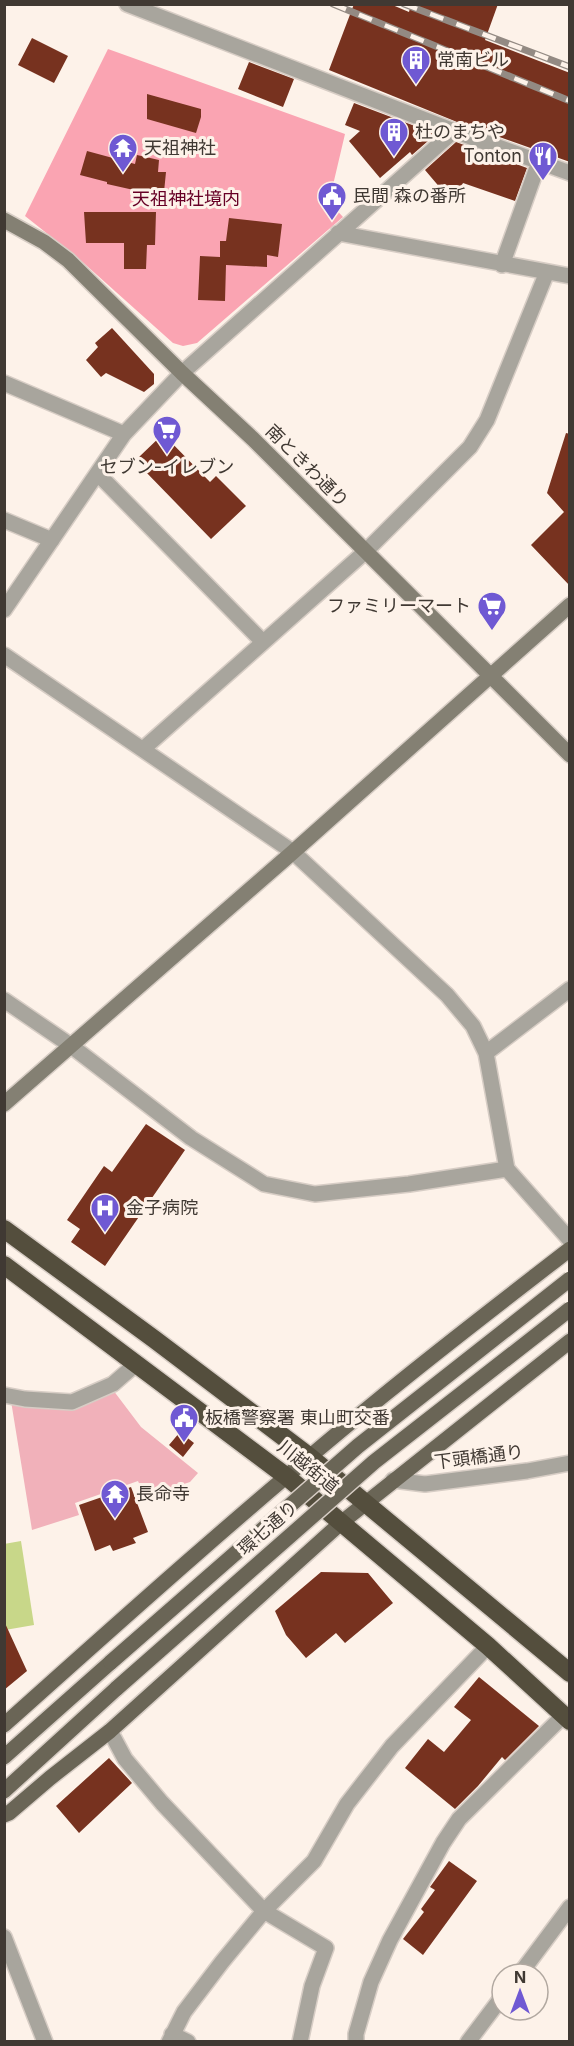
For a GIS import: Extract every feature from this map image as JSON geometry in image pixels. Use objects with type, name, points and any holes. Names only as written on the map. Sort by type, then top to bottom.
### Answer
[{"type":"highway","name":"川越街道","points":[[4,1228],[310,1457],[570,1673]]},
{"type":"highway","name":"川越街道","points":[[4,1265],[287,1477],[488,1646],[566,1718]]},
{"type":"main road","points":[[4,1725],[153,1592],[310,1457],[384,1395],[570,1249]]},
{"type":"main road","name":"環七通り","points":[[4,1757],[358,1446],[570,1280]]},
{"type":"main road","name":"環七通り","points":[[4,1791],[117,1688],[374,1462],[570,1309]]},
{"type":"main road","points":[[4,1815],[110,1731],[342,1522],[570,1341]]},
{"type":"street","points":[[127,4],[454,131],[570,173]]},
{"type":"street","points":[[4,610],[124,435],[182,373],[454,131]]},
{"type":"street","points":[[502,265],[539,162]]},
{"type":"street","name":"南ときわ通り","points":[[4,220],[44,242],[69,260],[182,373],[253,439],[570,755]]},
{"type":"street","points":[[338,233],[570,276]]},
{"type":"street","points":[[143,749],[366,551],[470,447],[487,420],[547,272]]},
{"type":"street","points":[[4,383],[124,435]]},
{"type":"street","points":[[98,474],[263,642]]},
{"type":"street","points":[[4,520],[52,540]]},
{"type":"street","points":[[4,1104],[293,852],[570,605]]},
{"type":"street","points":[[4,654],[293,852],[447,995],[473,1026],[486,1053],[507,1169],[570,1240]]},
{"type":"street","points":[[486,1053],[570,989]]},
{"type":"street","points":[[4,1000],[70,1045],[191,1137],[264,1184],[315,1194],[409,1184],[507,1169]]},
{"type":"street","points":[[4,1395],[25,1399],[72,1402],[113,1383],[136,1364]]},
{"type":"street","name":"下頭橋通り","points":[[393,1480],[425,1484],[528,1471],[570,1463]]},
{"type":"street","points":[[188,2042],[170,2038],[184,2012],[264,1911],[314,1861],[347,1804],[392,1746],[488,1646]]},
{"type":"street","points":[[356,2042],[356,2034],[371,1982],[390,1940],[443,1843],[459,1819],[566,1718]]},
{"type":"street","points":[[110,1731],[125,1759],[162,1803],[264,1911],[326,1948],[312,1986],[300,2042]]},
{"type":"street","points":[[529,1962],[570,1907]]},
{"type":"street","points":[[4,1937],[45,2042]]},
{"type":"street","points":[[468,2042],[490,2013]]},
{"type":"shaded area","points":[[113,1390],[141,1427],[198,1473],[190,1482],[145,1497],[138,1481],[75,1503],[79,1515],[32,1530],[11,1401]]},
{"type":"shaded area","points":[[21,1541],[34,1625],[5,1630],[4,1544]]},
{"type":"green space","name":"天祖神社境内","points":[[108,49],[345,134],[329,202],[343,217],[197,343],[183,346],[173,343],[78,258],[25,216]]},
{"type":"building","points":[[354,4],[390,4],[409,12],[411,4],[498,4],[485,40],[570,73],[570,162],[457,122],[329,70]]},
{"type":"building","points":[[32,38],[68,56],[54,83],[18,65]]},
{"type":"building","points":[[249,62],[294,79],[283,107],[238,89]]},
{"type":"building","points":[[147,94],[201,109],[196,133],[147,119]]},
{"type":"building","points":[[354,103],[436,134],[412,155],[410,152],[380,178],[349,141],[360,131],[345,125]]},
{"type":"building","points":[[456,142],[527,168],[515,201],[463,183],[453,203],[425,170]]},
{"type":"building","name":"天祖神社","points":[[87,151],[135,164],[137,155],[159,160],[158,172],[166,172],[164,192],[156,191],[156,195],[107,184],[107,182],[80,175]]},
{"type":"building","points":[[84,212],[156,212],[155,245],[147,245],[146,269],[124,269],[124,243],[86,243]]},
{"type":"building","points":[[229,218],[282,224],[278,257],[267,255],[267,267],[226,265],[225,301],[198,300],[200,256],[220,257],[220,241],[226,241]]},
{"type":"building","points":[[112,328],[154,374],[154,384],[144,392],[106,373],[101,377],[86,360],[98,347],[95,343]]},
{"type":"building","points":[[566,433],[570,434],[570,586],[531,545],[564,512],[547,493]]},
{"type":"building","points":[[163,434],[210,482],[216,476],[246,506],[211,539],[143,469],[147,464],[139,457]]},
{"type":"building","points":[[146,1124],[185,1150],[105,1266],[71,1242],[80,1229],[67,1220],[104,1166],[112,1172]]},
{"type":"building","points":[[180,1432],[194,1443],[183,1457],[169,1445]]},
{"type":"building","points":[[131,1487],[148,1532],[133,1538],[136,1543],[113,1551],[110,1545],[95,1551],[79,1505]]},
{"type":"building","points":[[321,1572],[368,1573],[393,1603],[345,1643],[336,1633],[306,1658],[286,1635],[275,1611]]},
{"type":"building","points":[[4,1621],[27,1671],[4,1690]]},
{"type":"building","points":[[479,1677],[539,1726],[505,1760],[502,1757],[455,1809],[405,1768],[428,1739],[444,1752],[471,1720],[454,1707]]},
{"type":"building","points":[[109,1758],[132,1783],[79,1833],[56,1806]]},
{"type":"building","points":[[449,1861],[477,1881],[423,1955],[403,1939],[424,1912],[421,1909],[435,1890],[430,1887]]},
{"type":"railway","points":[[333,4],[570,101]]},
{"type":"railway","points":[[404,4],[570,67]]},
{"type":"place","name":"常南ビル","points":[[416,86]]},
{"type":"place","name":"杜のまちや","points":[[394,158]]},
{"type":"place","name":"天祖神社","points":[[123,174]]},
{"type":"place","name":"Tonton","points":[[543,182]]},
{"type":"place","name":"民間 森の番所","points":[[332,222]]},
{"type":"place","name":"セブン-イレブン","points":[[167,456]]},
{"type":"place","name":"ファミリーマート","points":[[492,632]]},
{"type":"place","name":"金子病院","points":[[105,1234]]},
{"type":"place","name":"板橋警察署 東山町交番","points":[[184,1444]]},
{"type":"place","name":"長命寺","points":[[115,1520]]}]
